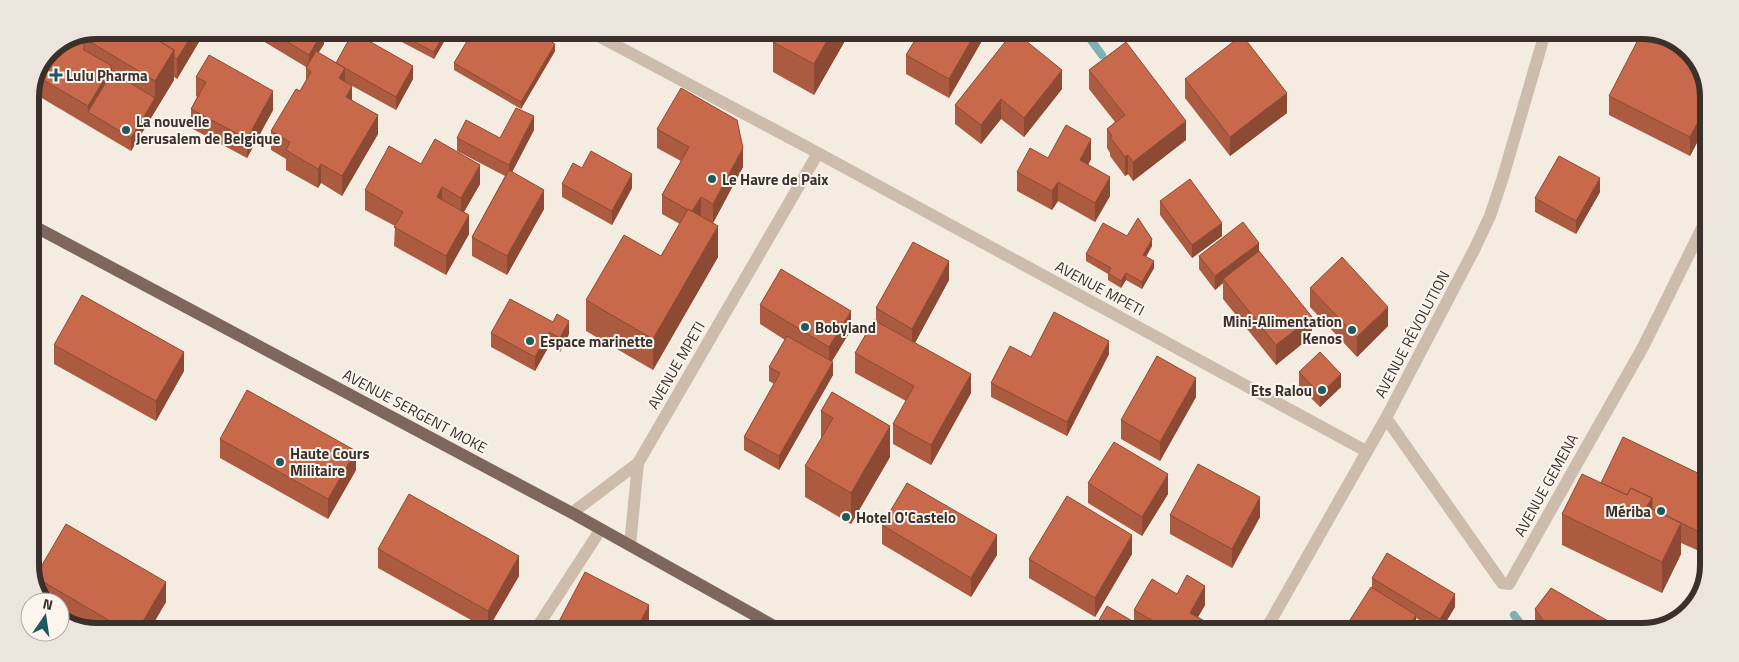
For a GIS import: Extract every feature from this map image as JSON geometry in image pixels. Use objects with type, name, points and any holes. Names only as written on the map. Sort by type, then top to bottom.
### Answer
[{"type":"main road","name":"AVENUE SERGENT MOKE","points":[[39,229],[572,513],[769,623]]},
{"type":"street","name":"AVENUE MPETI","points":[[604,39],[1366,451]]},
{"type":"street","name":"AVENUE RÉVOLUTION","points":[[1269,623],[1386,418],[1475,248],[1490,216],[1503,177],[1543,39]]},
{"type":"street","name":"AVENUE MPETI","points":[[572,513],[638,463],[818,153]]},
{"type":"street","name":"AVENUE GEMENA","points":[[1386,418],[1502,583],[1509,584],[1643,347],[1700,232]]},
{"type":"street","name":"AVENUE MPETI","points":[[630,545],[638,463]]},
{"type":"street","points":[[540,623],[601,529]]},
{"type":"building","points":[[156,39],[174,50],[155,81],[87,40]]},
{"type":"building","points":[[156,39],[189,39],[177,59],[174,57],[174,50]]},
{"type":"building","points":[[283,39],[318,39],[309,55]]},
{"type":"building","points":[[349,39],[365,39],[413,66],[396,97],[336,63]]},
{"type":"building","points":[[409,39],[441,39],[434,52]]},
{"type":"building","points":[[468,39],[547,39],[555,44],[521,102],[454,63]]},
{"type":"building","points":[[775,39],[828,39],[814,64],[773,42]]},
{"type":"building","points":[[916,39],[972,39],[949,79],[906,55]]},
{"type":"building","points":[[1007,39],[1024,39],[1062,70],[1024,118],[1001,99],[981,125],[955,105]]},
{"type":"building","points":[[1237,39],[1245,39],[1287,93],[1230,137],[1185,79]]},
{"type":"building","points":[[1638,39],[1653,40],[1661,42],[1677,51],[1692,68],[1696,75],[1700,93],[1700,118],[1690,137],[1609,96]]},
{"type":"building","points":[[84,41],[84,50],[112,66],[88,106],[42,79],[56,56],[75,43]]},
{"type":"building","points":[[1126,42],[1186,121],[1133,162],[1128,155],[1125,157],[1110,137],[1112,136],[1107,129],[1125,115],[1089,70]]},
{"type":"building","points":[[316,51],[345,68],[339,78],[352,86],[346,97],[378,115],[342,176],[321,164],[318,169],[286,150],[290,142],[271,131],[296,89],[300,91],[311,72],[306,68]]},
{"type":"building","points":[[209,55],[273,91],[247,139],[191,109],[206,82],[196,77]]},
{"type":"building","points":[[112,72],[155,98],[131,138],[88,112]]},
{"type":"building","points":[[681,88],[737,120],[743,148],[713,204],[701,197],[692,211],[662,195],[689,147],[657,129]]},
{"type":"building","points":[[516,108],[534,116],[509,165],[457,138],[466,120],[500,138]]},
{"type":"building","points":[[1066,125],[1091,139],[1080,160],[1110,177],[1095,203],[1058,182],[1052,191],[1017,172],[1030,148],[1048,158]]},
{"type":"building","points":[[435,139],[480,165],[461,198],[442,187],[437,197],[469,215],[446,256],[394,227],[403,212],[365,190],[389,146],[421,164]]},
{"type":"building","points":[[591,151],[632,174],[612,211],[562,184],[573,163],[582,168]]},
{"type":"building","points":[[1559,156],[1600,178],[1576,221],[1535,198]]},
{"type":"building","points":[[509,170],[544,190],[507,256],[472,237]]},
{"type":"building","points":[[1190,179],[1222,223],[1192,245],[1160,201]]},
{"type":"building","points":[[688,209],[718,226],[653,339],[586,300],[624,235],[661,256]]},
{"type":"building","points":[[1138,218],[1152,239],[1143,255],[1154,261],[1142,282],[1126,273],[1121,281],[1108,273],[1111,268],[1086,254],[1103,223],[1127,236]]},
{"type":"building","points":[[1243,222],[1259,243],[1215,276],[1199,256]]},
{"type":"building","points":[[913,242],[949,261],[912,329],[876,308]]},
{"type":"building","points":[[1259,251],[1312,317],[1276,345],[1223,279]]},
{"type":"building","points":[[1342,257],[1388,307],[1357,337],[1310,288]]},
{"type":"building","points":[[781,269],[851,311],[829,347],[760,305]]},
{"type":"building","points":[[82,295],[184,352],[156,401],[54,345]]},
{"type":"building","points":[[510,299],[553,322],[557,314],[569,321],[560,338],[549,332],[535,357],[491,333]]},
{"type":"building","points":[[1054,312],[1109,341],[1067,422],[991,383],[1010,346],[1031,357]]},
{"type":"building","points":[[874,320],[971,374],[931,445],[893,424],[914,386],[855,353]]},
{"type":"building","points":[[787,336],[833,362],[779,456],[744,437],[780,373],[769,367]]},
{"type":"building","points":[[1320,352],[1341,374],[1320,394],[1299,372]]},
{"type":"building","points":[[1157,356],[1196,378],[1160,442],[1121,420]]},
{"type":"building","points":[[247,390],[356,451],[328,499],[220,439]]},
{"type":"building","points":[[832,392],[890,426],[851,493],[805,466],[833,418],[821,411]]},
{"type":"building","points":[[1623,437],[1700,474],[1700,532],[1652,509],[1652,498],[1631,488],[1627,495],[1601,483]]},
{"type":"building","points":[[1114,442],[1168,474],[1142,517],[1088,483]]},
{"type":"building","points":[[1198,464],[1260,497],[1232,549],[1170,515]]},
{"type":"building","points":[[1582,474],[1627,495],[1631,488],[1652,498],[1647,506],[1681,523],[1662,562],[1562,514]]},
{"type":"building","points":[[907,483],[997,535],[971,578],[882,525]]},
{"type":"building","points":[[409,494],[519,556],[488,611],[378,549]]},
{"type":"building","points":[[1067,496],[1132,535],[1095,598],[1029,559]]},
{"type":"building","points":[[66,524],[166,582],[142,623],[113,623],[70,598],[70,592],[61,592],[41,581],[39,570]]},
{"type":"building","points":[[1387,553],[1455,594],[1440,619],[1372,578]]},
{"type":"building","points":[[585,572],[649,605],[640,623],[558,623]]},
{"type":"building","points":[[1187,575],[1205,586],[1190,613],[1208,623],[1157,623],[1134,610],[1152,579],[1177,594]]},
{"type":"building","points":[[1371,587],[1416,615],[1411,623],[1348,623]]},
{"type":"building","points":[[1551,588],[1611,623],[1545,623],[1535,609]]},
{"type":"building","points":[[1107,606],[1136,623],[1097,623]]},
{"type":"waterway","points":[[1090,39],[1102,55]]},
{"type":"waterway","points":[[1514,615],[1520,623]]},
{"type":"place","name":"Lulu Pharma","points":[[56,75]]},
{"type":"place","name":"La nouvelle Jerusalem de Belgique","points":[[126,130]]},
{"type":"place","name":"Le Havre de Paix","points":[[712,179]]},
{"type":"place","name":"Bobyland","points":[[805,327]]},
{"type":"place","name":"Mini-Alimentation Kenos","points":[[1352,330]]},
{"type":"place","name":"Espace marinette","points":[[530,341]]},
{"type":"place","name":"Ets Ralou","points":[[1322,390]]},
{"type":"place","name":"Haute Cours Militaire","points":[[280,462]]},
{"type":"place","name":"Mériba","points":[[1661,511]]},
{"type":"place","name":"Hotel O'Castelo","points":[[846,517]]}]
